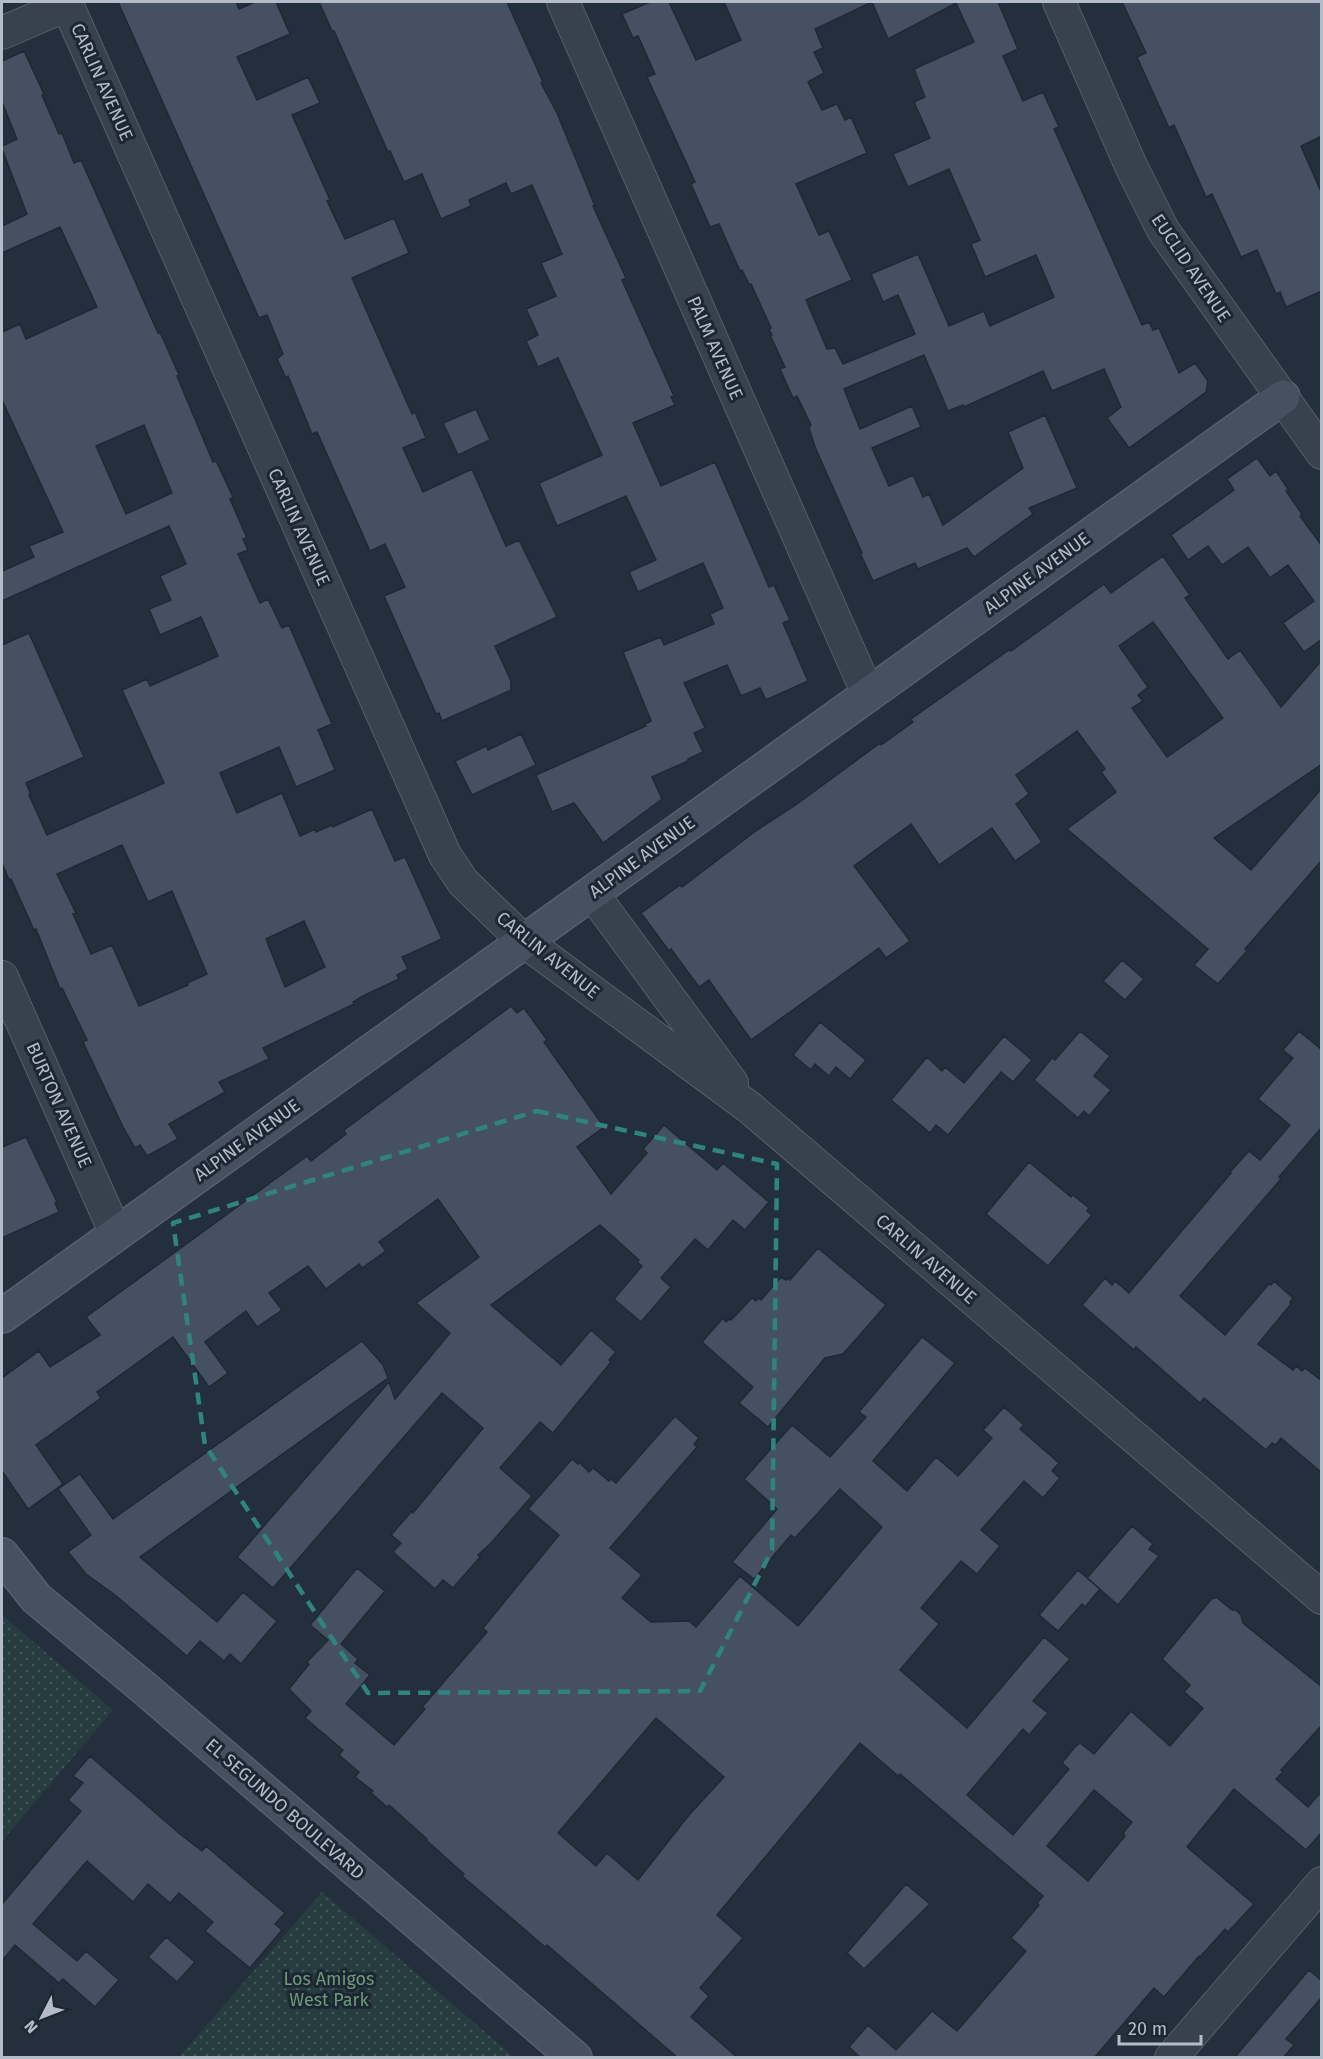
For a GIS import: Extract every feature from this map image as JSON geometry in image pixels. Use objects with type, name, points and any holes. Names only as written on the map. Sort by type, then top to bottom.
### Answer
[{"type":"street","name":"PALM AVENUE","points":[[563,2],[868,694]]},
{"type":"street","name":"EUCLID AVENUE","points":[[1059,2],[1131,166],[1163,230],[1322,453]]},
{"type":"street","points":[[2,33],[66,3]]},
{"type":"street","name":"CARLIN AVENUE","points":[[66,3],[445,855],[463,882],[524,941],[750,1108],[1322,1598]]},
{"type":"street","name":"ALPINE AVENUE","points":[[2,1316],[1282,398]]},
{"type":"street","points":[[592,893],[750,1108]]},
{"type":"street","name":"BURTON AVENUE","points":[[2,977],[116,1234]]},
{"type":"street","name":"EL SEGUNDO BOULEVARD","points":[[2,1555],[36,1598],[575,2058]]},
{"type":"street","points":[[1171,2058],[1322,1882]]},
{"type":"highlighted area","points":[[537,1111],[777,1164],[772,1550],[700,1691],[368,1693],[205,1445],[173,1223]]},
{"type":"green space","points":[[2,1615],[113,1710],[2,1841]]},
{"type":"green space","name":"Los Amigos West Park","points":[[322,1892],[514,2057],[179,2057]]},
{"type":"building","points":[[118,2],[236,2],[239,9],[255,2],[276,2],[290,34],[237,57],[257,100],[308,77],[320,103],[292,115],[345,239],[394,218],[409,253],[352,278],[412,414],[415,412],[426,438],[403,448],[423,492],[472,469],[506,546],[519,540],[557,617],[495,646],[511,681],[511,690],[442,721],[439,713],[436,714],[384,596],[405,587],[385,544],[370,551],[317,432],[312,434],[288,376],[286,378],[277,359],[283,354],[267,315],[259,318]]},
{"type":"building","points":[[319,2],[507,2],[543,82],[541,83],[557,113],[595,206],[593,206],[626,278],[622,280],[674,396],[671,397],[675,405],[633,423],[661,486],[715,462],[769,587],[774,585],[790,620],[783,623],[808,681],[766,700],[760,688],[741,696],[727,665],[684,683],[705,728],[694,733],[703,752],[652,777],[662,799],[603,843],[574,803],[552,812],[536,775],[646,726],[645,724],[651,721],[623,652],[661,637],[664,645],[714,624],[710,614],[723,608],[703,563],[638,592],[629,572],[656,560],[626,496],[557,526],[539,483],[602,455],[558,358],[538,367],[526,341],[538,335],[526,309],[556,296],[541,263],[562,254],[532,185],[511,194],[506,183],[469,200],[471,206],[441,219],[422,174],[404,182]]},
{"type":"building","points":[[650,2],[669,2],[696,60],[741,40],[724,2],[872,2],[998,2],[1018,49],[1003,56],[1023,101],[1043,92],[1059,127],[1054,129],[1142,325],[1149,322],[1153,330],[1159,328],[1179,373],[1195,363],[1208,381],[1206,392],[1129,448],[1107,418],[1121,407],[1104,369],[1052,391],[1043,371],[964,407],[963,405],[948,411],[924,355],[844,389],[860,429],[912,406],[921,427],[872,448],[889,486],[913,475],[923,497],[929,494],[943,525],[1023,468],[1008,432],[1045,415],[1077,488],[1029,508],[1033,514],[974,557],[967,548],[918,569],[915,563],[873,581],[815,447],[809,428],[811,425],[797,396],[793,398],[780,369],[785,367],[770,335],[772,335],[769,329],[771,328],[751,284],[742,270],[740,271],[719,224],[710,227],[691,184],[695,182],[647,77],[655,74],[638,36],[633,38],[622,14]],"holes":[[[872,2],[888,39],[956,3],[974,42],[914,69],[925,97],[914,102],[930,138],[893,154],[908,187],[949,169],[980,240],[971,244],[985,277],[1036,255],[1054,297],[990,326],[984,311],[949,326],[918,254],[871,274],[883,302],[898,295],[915,334],[843,364],[835,348],[827,349],[806,300],[852,280],[829,231],[819,235],[796,184],[867,153],[851,117],[845,120],[837,104],[822,110],[808,82],[824,73],[814,52],[823,48],[815,29]]]},
{"type":"building","points":[[1122,2],[1322,2],[1322,136],[1301,146],[1322,194],[1322,291],[1286,307],[1280,292],[1276,294],[1257,250],[1241,257],[1212,194],[1206,197],[1174,125],[1169,128],[1137,57],[1146,53]]},
{"type":"building","points":[[24,51],[59,134],[62,133],[74,163],[81,160],[179,375],[177,376],[213,462],[216,461],[233,497],[230,499],[247,538],[243,539],[248,550],[238,554],[260,603],[268,599],[282,628],[289,625],[332,724],[318,730],[335,770],[296,787],[279,747],[220,773],[237,813],[282,793],[300,836],[315,829],[316,832],[332,825],[333,827],[372,809],[395,861],[405,857],[442,939],[402,957],[408,969],[397,975],[399,979],[363,996],[353,1002],[354,1004],[263,1048],[269,1059],[219,1082],[225,1092],[169,1124],[178,1139],[147,1156],[140,1145],[135,1148],[123,1127],[83,1042],[87,1040],[62,988],[60,989],[36,929],[34,930],[2,863],[2,645],[29,633],[84,757],[26,783],[47,835],[164,783],[122,690],[147,679],[150,686],[218,656],[201,617],[160,635],[149,609],[171,600],[160,576],[186,564],[169,526],[2,601],[2,571],[34,557],[29,546],[63,532],[2,400],[2,332],[20,324],[26,339],[97,307],[60,227],[2,253],[2,226],[27,214],[2,149],[2,146],[17,139],[2,102],[2,61]],"holes":[[[144,425],[172,493],[126,514],[96,446]],[[122,845],[148,902],[172,891],[207,974],[187,983],[188,985],[139,1006],[112,945],[91,954],[73,914],[76,913],[57,874]],[[304,921],[325,967],[285,987],[266,939]]]},
{"type":"building","points":[[476,409],[490,440],[458,455],[443,423]]},
{"type":"building","points":[[1257,458],[1270,476],[1276,471],[1302,514],[1300,516],[1322,546],[1322,639],[1304,652],[1283,623],[1314,601],[1288,565],[1270,578],[1248,547],[1222,565],[1208,546],[1188,560],[1171,535],[1234,490],[1227,479]]},
{"type":"building","points":[[1163,556],[1190,595],[1185,598],[1228,659],[1240,650],[1281,707],[1322,660],[1322,764],[1214,838],[1251,870],[1322,788],[1322,860],[1245,949],[1247,951],[1218,984],[1194,965],[1208,949],[1067,829],[1116,792],[1101,772],[1105,769],[1077,731],[1016,775],[1029,794],[1016,804],[1042,842],[1015,861],[992,828],[939,865],[911,824],[854,866],[910,941],[886,958],[879,948],[751,1040],[709,980],[699,987],[641,913],[680,885],[682,887],[757,830],[913,722],[911,719],[1104,584],[1111,593]],"holes":[[[1153,622],[1223,718],[1167,757],[1132,708],[1143,701],[1138,695],[1148,687],[1119,646]]]},
{"type":"building","points":[[521,734],[536,765],[472,795],[455,761],[486,746],[488,750]]},
{"type":"building","points":[[1122,960],[1144,979],[1125,1000],[1103,981]]},
{"type":"building","points":[[511,1006],[517,1013],[524,1008],[547,1040],[544,1042],[604,1127],[577,1147],[611,1194],[647,1153],[643,1149],[664,1125],[717,1170],[723,1163],[769,1202],[745,1230],[733,1220],[708,1250],[695,1239],[661,1278],[671,1287],[641,1322],[614,1299],[642,1266],[637,1262],[639,1260],[600,1225],[491,1305],[561,1365],[591,1330],[616,1352],[609,1360],[611,1362],[553,1433],[540,1422],[500,1468],[532,1496],[478,1555],[480,1557],[453,1588],[443,1580],[435,1589],[393,1552],[401,1543],[391,1535],[412,1511],[413,1513],[483,1428],[442,1393],[273,1588],[237,1557],[389,1382],[395,1399],[450,1333],[416,1303],[479,1257],[438,1199],[379,1242],[386,1251],[362,1268],[359,1264],[326,1289],[308,1266],[269,1293],[282,1310],[257,1327],[246,1311],[205,1342],[228,1373],[209,1387],[173,1337],[97,1392],[101,1398],[36,1445],[63,1484],[28,1509],[2,1471],[2,1378],[39,1351],[50,1367],[100,1335],[86,1317],[307,1156],[311,1161],[346,1134],[344,1130]]},
{"type":"building","points":[[820,1022],[866,1060],[850,1079],[836,1067],[829,1076],[815,1064],[811,1070],[793,1055]]},
{"type":"building","points":[[1080,1031],[1110,1056],[1094,1076],[1111,1090],[1089,1116],[1084,1111],[1078,1118],[1034,1080],[1052,1058],[1055,1060]]},
{"type":"building","points":[[1299,1031],[1322,1050],[1322,1127],[1279,1177],[1281,1179],[1180,1296],[1225,1335],[1274,1281],[1293,1298],[1291,1304],[1258,1344],[1293,1370],[1296,1366],[1302,1371],[1305,1368],[1322,1381],[1322,1473],[1281,1438],[1276,1445],[1272,1443],[1266,1450],[1204,1398],[1200,1403],[1136,1347],[1134,1350],[1082,1305],[1105,1278],[1112,1285],[1115,1281],[1129,1293],[1249,1151],[1260,1160],[1290,1125],[1258,1099],[1293,1058],[1283,1050]]},
{"type":"building","points":[[1004,1036],[1032,1060],[1013,1082],[1001,1072],[948,1135],[936,1125],[930,1133],[891,1100],[927,1057],[942,1071],[945,1067],[964,1083]]},
{"type":"building","points":[[26,1137],[57,1202],[55,1203],[59,1212],[2,1238],[2,1147]]},
{"type":"building","points":[[1029,1162],[1071,1197],[1073,1195],[1089,1208],[1087,1211],[1092,1215],[1048,1266],[986,1214]]},
{"type":"building","points":[[818,1248],[886,1305],[843,1354],[825,1358],[768,1427],[739,1403],[753,1387],[702,1342],[723,1318],[726,1322],[731,1320],[752,1298],[756,1301],[758,1298],[761,1300],[781,1277],[790,1280]]},
{"type":"building","points":[[922,1337],[955,1363],[873,1461],[907,1491],[936,1457],[958,1476],[992,1438],[983,1430],[1004,1407],[1024,1425],[1020,1429],[1059,1463],[1052,1471],[1060,1478],[1043,1498],[1024,1481],[981,1530],[1000,1546],[977,1574],[961,1561],[921,1608],[939,1624],[900,1670],[967,1728],[1044,1637],[1070,1659],[1033,1701],[1048,1713],[1029,1735],[1023,1729],[967,1795],[1013,1835],[1069,1769],[1062,1763],[1080,1743],[1094,1754],[1131,1711],[1170,1746],[1203,1708],[1184,1692],[1190,1685],[1162,1659],[1213,1597],[1232,1610],[1236,1610],[1241,1615],[1243,1623],[1322,1687],[1322,1725],[1281,1770],[1283,1772],[1276,1779],[1308,1807],[1322,1791],[1322,1832],[1306,1850],[1234,1789],[1187,1847],[1254,1904],[1228,1932],[1225,1929],[1164,1997],[1154,1988],[1094,2058],[861,2058],[849,2047],[868,2025],[896,2050],[932,2011],[957,2031],[1026,1951],[1011,1938],[1039,1905],[1037,1903],[1043,1896],[900,1774],[898,1776],[860,1743],[717,1915],[743,1938],[700,1988],[709,1996],[691,2017],[738,2058],[678,2058],[547,1945],[545,1947],[462,1876],[464,1874],[427,1839],[389,1805],[387,1807],[371,1793],[373,1791],[355,1777],[359,1772],[339,1755],[343,1750],[305,1718],[311,1711],[289,1689],[309,1664],[307,1662],[328,1640],[310,1625],[357,1568],[385,1591],[341,1644],[358,1659],[355,1663],[370,1675],[346,1704],[394,1745],[425,1709],[422,1707],[487,1632],[483,1628],[559,1535],[528,1509],[572,1459],[578,1464],[579,1462],[589,1472],[593,1468],[609,1481],[611,1479],[616,1483],[675,1416],[699,1438],[694,1444],[697,1447],[610,1548],[642,1575],[622,1598],[651,1622],[689,1621],[696,1627],[740,1576],[798,1626],[882,1527],[840,1489],[795,1538],[791,1535],[754,1579],[732,1562],[777,1509],[744,1479],[792,1425],[830,1457],[866,1417],[859,1412]],"holes":[[[656,1718],[724,1777],[689,1815],[638,1880],[607,1853],[596,1866],[558,1833]],[[1094,1790],[1132,1822],[1123,1833],[1125,1836],[1088,1881],[1047,1846]]]},
{"type":"building","points":[[362,1341],[383,1365],[388,1378],[140,1557],[217,1622],[243,1592],[277,1621],[241,1664],[230,1654],[224,1661],[200,1641],[187,1656],[115,1595],[86,1574],[68,1552],[91,1535],[58,1489],[80,1474],[113,1519]]},
{"type":"building","points":[[1132,1526],[1153,1544],[1149,1549],[1159,1556],[1118,1605],[1087,1578]]},
{"type":"building","points":[[1078,1570],[1100,1589],[1085,1607],[1082,1604],[1058,1631],[1039,1615]]},
{"type":"building","points":[[90,1756],[180,1834],[202,1851],[206,1846],[285,1913],[275,1924],[282,1930],[250,1968],[205,1931],[213,1922],[179,1893],[170,1903],[148,1884],[133,1902],[87,1861],[33,1924],[77,1961],[86,1951],[119,1980],[95,2007],[63,1979],[59,1983],[15,1945],[2,1961],[2,1904],[81,1811],[68,1800],[83,1783],[73,1776]]},
{"type":"building","points":[[906,1884],[930,1904],[864,1969],[847,1953]]},
{"type":"building","points":[[166,1937],[195,1962],[177,1982],[148,1957]]},
{"type":"building","points":[[1309,1970],[1322,1981],[1322,1997],[1286,2039],[1294,2045],[1283,2058],[1234,2058]]}]
